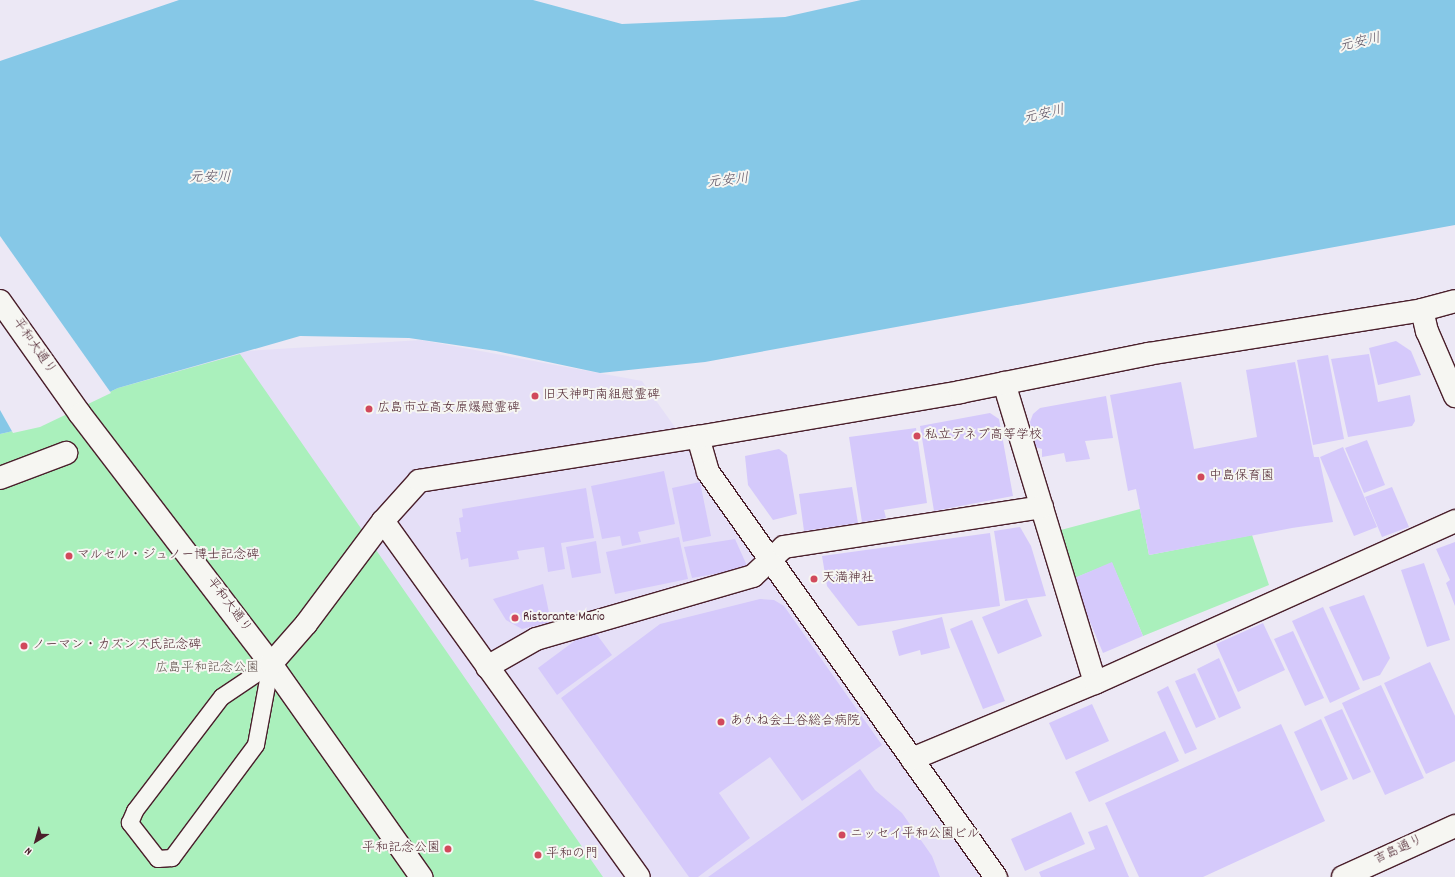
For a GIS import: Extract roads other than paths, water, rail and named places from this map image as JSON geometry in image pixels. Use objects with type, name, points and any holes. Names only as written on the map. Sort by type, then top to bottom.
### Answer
[{"type":"street","name":"平和大通り","points":[[0,301],[80,414],[271,664],[421,877]]},
{"type":"street","points":[[271,664],[306,624],[382,521],[419,481],[698,437],[1004,383],[1148,354],[1422,310],[1455,301]]},
{"type":"street","points":[[1422,310],[1427,332],[1455,396]]},
{"type":"street","points":[[1004,383],[1095,683]]},
{"type":"street","points":[[698,437],[708,472],[996,877]]},
{"type":"street","points":[[0,478],[66,453]]},
{"type":"street","points":[[487,667],[536,639],[753,576],[784,547],[1042,507]]},
{"type":"street","points":[[382,521],[639,877]]},
{"type":"street","points":[[912,760],[1095,683],[1455,521]]},
{"type":"street","name":"吉島通り","points":[[1343,877],[1455,826]]},
{"type":"lane","points":[[271,664],[256,745],[172,858],[158,859],[130,823],[135,811],[222,697],[271,664]]},
{"type":"water","name":"元安川","points":[[179,0],[533,0],[622,24],[785,17],[861,0],[1455,0],[1455,225],[705,362],[600,373],[496,351],[409,338],[300,336],[118,388],[39,425],[0,434],[0,61]]},
{"type":"place","name":"旧天神町南組慰霊碑","points":[[535,396]]},
{"type":"place","name":"広島市立高女原爆慰霊碑","points":[[369,409]]},
{"type":"place","name":"私立デネブ高等学校","points":[[917,436]]},
{"type":"place","name":"中島保育園","points":[[1201,477]]},
{"type":"place","name":"マルセル・ジュノー博士記念碑","points":[[69,556]]},
{"type":"place","name":"天満神社","points":[[814,579]]},
{"type":"place","name":"Ristorante Mario","points":[[515,618]]},
{"type":"place","name":"ノーマン・カズンズ氏記念碑","points":[[24,646]]},
{"type":"place","name":"あかね会土谷総合病院","points":[[721,722]]},
{"type":"place","name":"ニッセイ平和公園ビル","points":[[842,835]]},
{"type":"place","name":"平和記念公園","points":[[448,849]]},
{"type":"place","name":"平和の門","points":[[538,855]]},
{"type":"park label","name":"広島平和記念公園","points":[[207,669]]}]
